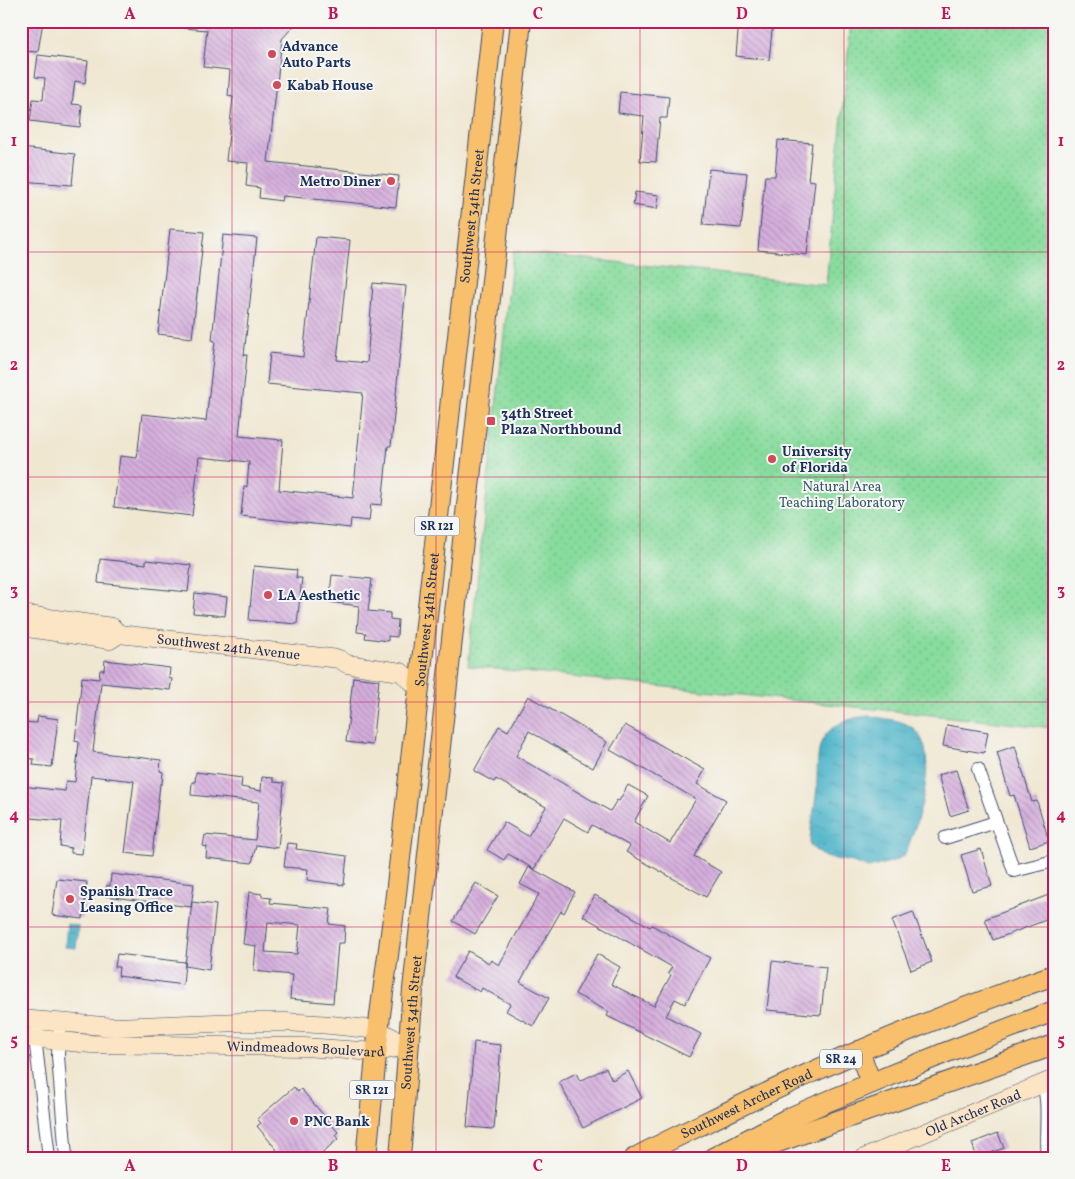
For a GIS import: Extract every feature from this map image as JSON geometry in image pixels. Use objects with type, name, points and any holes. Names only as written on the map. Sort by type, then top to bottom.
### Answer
[{"type":"main road","name":"Southwest 34th Street","points":[[366,1158],[378,1030],[395,903],[493,21]]},
{"type":"main road","name":"Southwest 34th Street","points":[[400,1158],[417,955],[521,21]]},
{"type":"main road","points":[[485,88],[496,97],[498,102],[494,154],[495,170],[502,187]]},
{"type":"main road","points":[[437,524],[447,545],[438,639],[439,655],[448,675]]},
{"type":"main road","points":[[422,662],[433,683],[426,767],[434,803]]},
{"type":"main road","points":[[395,903],[408,918],[417,955]]},
{"type":"main road","name":"Southwest Archer Road","points":[[635,1158],[775,1089],[859,1051],[934,1020],[1054,975]]},
{"type":"main road","name":"SR 24","points":[[712,1158],[787,1119],[947,1052],[1054,1011]]},
{"type":"main road","points":[[695,1128],[712,1158],[772,1144],[1054,1045]]},
{"type":"main road","points":[[859,1051],[871,1083]]},
{"type":"street","name":"Southwest 24th Avenue","points":[[21,614],[112,627],[119,634],[339,659],[347,664],[401,672],[419,688]]},
{"type":"street","name":"Southwest 24th Avenue","points":[[21,627],[110,640],[119,634]]},
{"type":"street","name":"Southwest 24th Avenue","points":[[339,659],[348,654],[422,662]]},
{"type":"street","points":[[978,768],[1014,871],[1054,861]]},
{"type":"street","points":[[945,838],[996,822]]},
{"type":"street","points":[[30,1020],[29,1038],[49,1158]]},
{"type":"street","name":"Windmeadows Boulevard","points":[[30,1020],[115,1026],[286,1022],[378,1030],[408,1046]]},
{"type":"street","points":[[60,1023],[58,1056],[66,1158]]},
{"type":"street","points":[[180,1045],[181,1025]]},
{"type":"street","name":"Windmeadows Boulevard","points":[[29,1038],[91,1044],[304,1047],[376,1052],[408,1046]]},
{"type":"street","points":[[1047,1158],[1045,1145],[1048,1082]]},
{"type":"street","name":"Old Archer Road","points":[[864,1158],[895,1152],[1048,1082]]},
{"type":"green space","name":"Natural Area Teaching Laboratory","points":[[851,21],[1054,21],[1054,728],[468,666],[513,251],[826,285]]},
{"type":"water","points":[[870,716],[899,721],[914,729],[922,740],[926,755],[927,772],[920,809],[904,856],[891,862],[868,868],[853,862],[825,857],[810,846],[817,790],[818,758],[823,738],[840,723]]},
{"type":"water","points":[[67,924],[78,926],[76,948],[65,947]]},
{"type":"building","points":[[21,21],[43,21],[38,52],[21,51]]},
{"type":"building","points":[[183,21],[298,21],[282,39],[268,162],[399,176],[396,207],[283,196],[282,201],[259,198],[260,188],[246,186],[248,163],[226,161],[233,97],[228,96],[230,70],[203,67],[207,30],[183,28]]},
{"type":"building","points":[[739,21],[773,21],[769,60],[736,56]]},
{"type":"building","points":[[38,55],[88,61],[85,83],[75,81],[72,104],[82,105],[80,127],[30,121],[33,99],[43,100],[45,78],[35,77]]},
{"type":"building","points":[[620,92],[669,97],[667,118],[660,118],[656,162],[640,161],[644,116],[618,113]]},
{"type":"building","points":[[778,140],[812,143],[808,180],[815,181],[807,255],[758,250],[765,176],[775,176]]},
{"type":"building","points":[[21,148],[75,154],[72,185],[21,181]]},
{"type":"building","points":[[709,169],[747,173],[741,228],[703,225]]},
{"type":"building","points":[[635,192],[659,195],[657,209],[633,205]]},
{"type":"building","points":[[170,229],[204,232],[192,338],[158,334]]},
{"type":"building","points":[[223,235],[257,238],[244,355],[247,355],[239,436],[283,440],[279,490],[353,498],[363,393],[267,384],[270,353],[303,357],[316,237],[350,240],[337,360],[367,363],[373,283],[406,286],[391,446],[388,446],[382,505],[371,504],[369,521],[351,519],[350,528],[241,516],[244,486],[247,487],[249,462],[199,457],[192,516],[114,507],[120,456],[137,458],[142,414],[206,421],[215,341],[212,340]]},
{"type":"building","points":[[100,559],[146,564],[146,560],[191,565],[188,592],[98,583]]},
{"type":"building","points":[[254,566],[297,570],[296,578],[302,578],[297,624],[249,620]]},
{"type":"building","points":[[332,575],[372,579],[368,611],[390,613],[390,619],[398,620],[397,637],[388,636],[388,641],[365,638],[366,633],[357,632],[359,606],[329,602]]},
{"type":"building","points":[[195,593],[227,597],[225,616],[193,613]]},
{"type":"building","points":[[105,660],[170,668],[169,678],[172,679],[170,690],[101,683],[93,752],[161,760],[162,784],[160,784],[152,856],[125,853],[134,781],[91,776],[82,854],[71,853],[71,848],[60,846],[62,821],[21,817],[21,786],[65,791],[66,781],[75,782],[79,742],[75,741],[82,677],[99,679],[100,670],[104,670]]},
{"type":"building","points":[[353,677],[379,680],[372,745],[346,742]]},
{"type":"building","points":[[528,696],[607,742],[593,768],[529,731],[516,756],[610,811],[617,800],[619,801],[628,785],[648,796],[634,822],[670,843],[696,799],[610,750],[625,725],[705,770],[697,784],[726,800],[694,856],[721,872],[706,897],[626,852],[630,846],[592,825],[588,832],[564,818],[534,869],[508,854],[504,860],[487,850],[504,822],[528,836],[546,807],[496,779],[494,782],[474,771],[499,726],[508,731]]},
{"type":"building","points":[[38,716],[58,719],[52,767],[33,765],[34,759],[21,758],[21,722],[37,723]]},
{"type":"building","points":[[947,725],[988,732],[984,753],[943,746]]},
{"type":"building","points":[[1015,746],[1032,802],[1037,801],[1049,841],[1030,847],[1014,795],[1010,796],[997,752]]},
{"type":"building","points":[[956,770],[969,810],[950,816],[938,775]]},
{"type":"building","points":[[196,772],[242,778],[241,787],[261,791],[262,777],[273,778],[273,782],[284,783],[278,848],[256,845],[252,863],[206,858],[207,847],[203,846],[205,835],[255,840],[259,802],[191,795],[192,782],[195,782]]},
{"type":"building","points":[[287,843],[297,844],[296,849],[347,856],[344,885],[307,880],[308,869],[284,867]]},
{"type":"building","points":[[981,849],[992,886],[972,891],[961,855]]},
{"type":"building","points":[[529,867],[575,892],[564,913],[561,911],[520,982],[549,998],[533,1026],[506,1011],[510,1004],[482,988],[480,992],[453,977],[468,951],[489,963],[491,960],[499,965],[539,894],[520,884]]},
{"type":"building","points":[[111,874],[194,884],[191,907],[105,896],[107,885],[110,886]]},
{"type":"building","name":"Spanish Trace Leasing Office","points":[[57,879],[87,882],[83,919],[52,915]]},
{"type":"building","points":[[476,883],[498,896],[475,934],[453,921]]},
{"type":"building","points":[[249,892],[271,898],[270,903],[331,909],[329,924],[345,926],[344,943],[338,943],[333,1003],[290,999],[292,975],[254,971],[256,946],[243,944]],"holes":[[[268,922],[300,925],[297,954],[265,952]]]},
{"type":"building","points":[[1054,893],[1054,917],[993,940],[985,919]]},
{"type":"building","points":[[595,895],[650,927],[652,925],[710,958],[685,1004],[675,999],[666,1016],[701,1034],[689,1057],[607,1016],[609,1012],[575,994],[597,954],[620,967],[611,984],[654,1006],[671,975],[668,973],[672,967],[583,916]]},
{"type":"building","points":[[192,902],[216,905],[209,970],[185,966]]},
{"type":"building","points":[[913,912],[932,962],[911,970],[892,920]]},
{"type":"building","points":[[117,954],[185,962],[183,985],[118,976],[119,967],[115,967]]},
{"type":"building","points":[[772,961],[826,967],[821,1015],[767,1010]]},
{"type":"building","points":[[474,1042],[501,1045],[494,1129],[467,1127]]},
{"type":"building","points":[[606,1068],[612,1080],[628,1071],[642,1098],[583,1128],[559,1082],[576,1073],[580,1081]]},
{"type":"building","name":"PNC Bank","points":[[294,1087],[298,1092],[301,1089],[338,1132],[335,1135],[338,1139],[316,1158],[267,1158],[277,1150],[257,1126],[261,1123],[257,1119]]},
{"type":"building","points":[[998,1133],[1004,1148],[977,1158],[972,1143]]},
{"type":"place","name":"Advance Auto Parts","points":[[272,54]]},
{"type":"place","name":"Kabab House","points":[[277,85]]},
{"type":"place","name":"Metro Diner","points":[[391,181]]},
{"type":"place","name":"34th Street Plaza Northbound","points":[[491,421]]},
{"type":"place","name":"University of Florida","points":[[772,459]]},
{"type":"place","name":"LA Aesthetic","points":[[268,595]]},
{"type":"place","name":"Spanish Trace Leasing Office","points":[[70,899]]},
{"type":"place","name":"PNC Bank","points":[[294,1121]]}]
